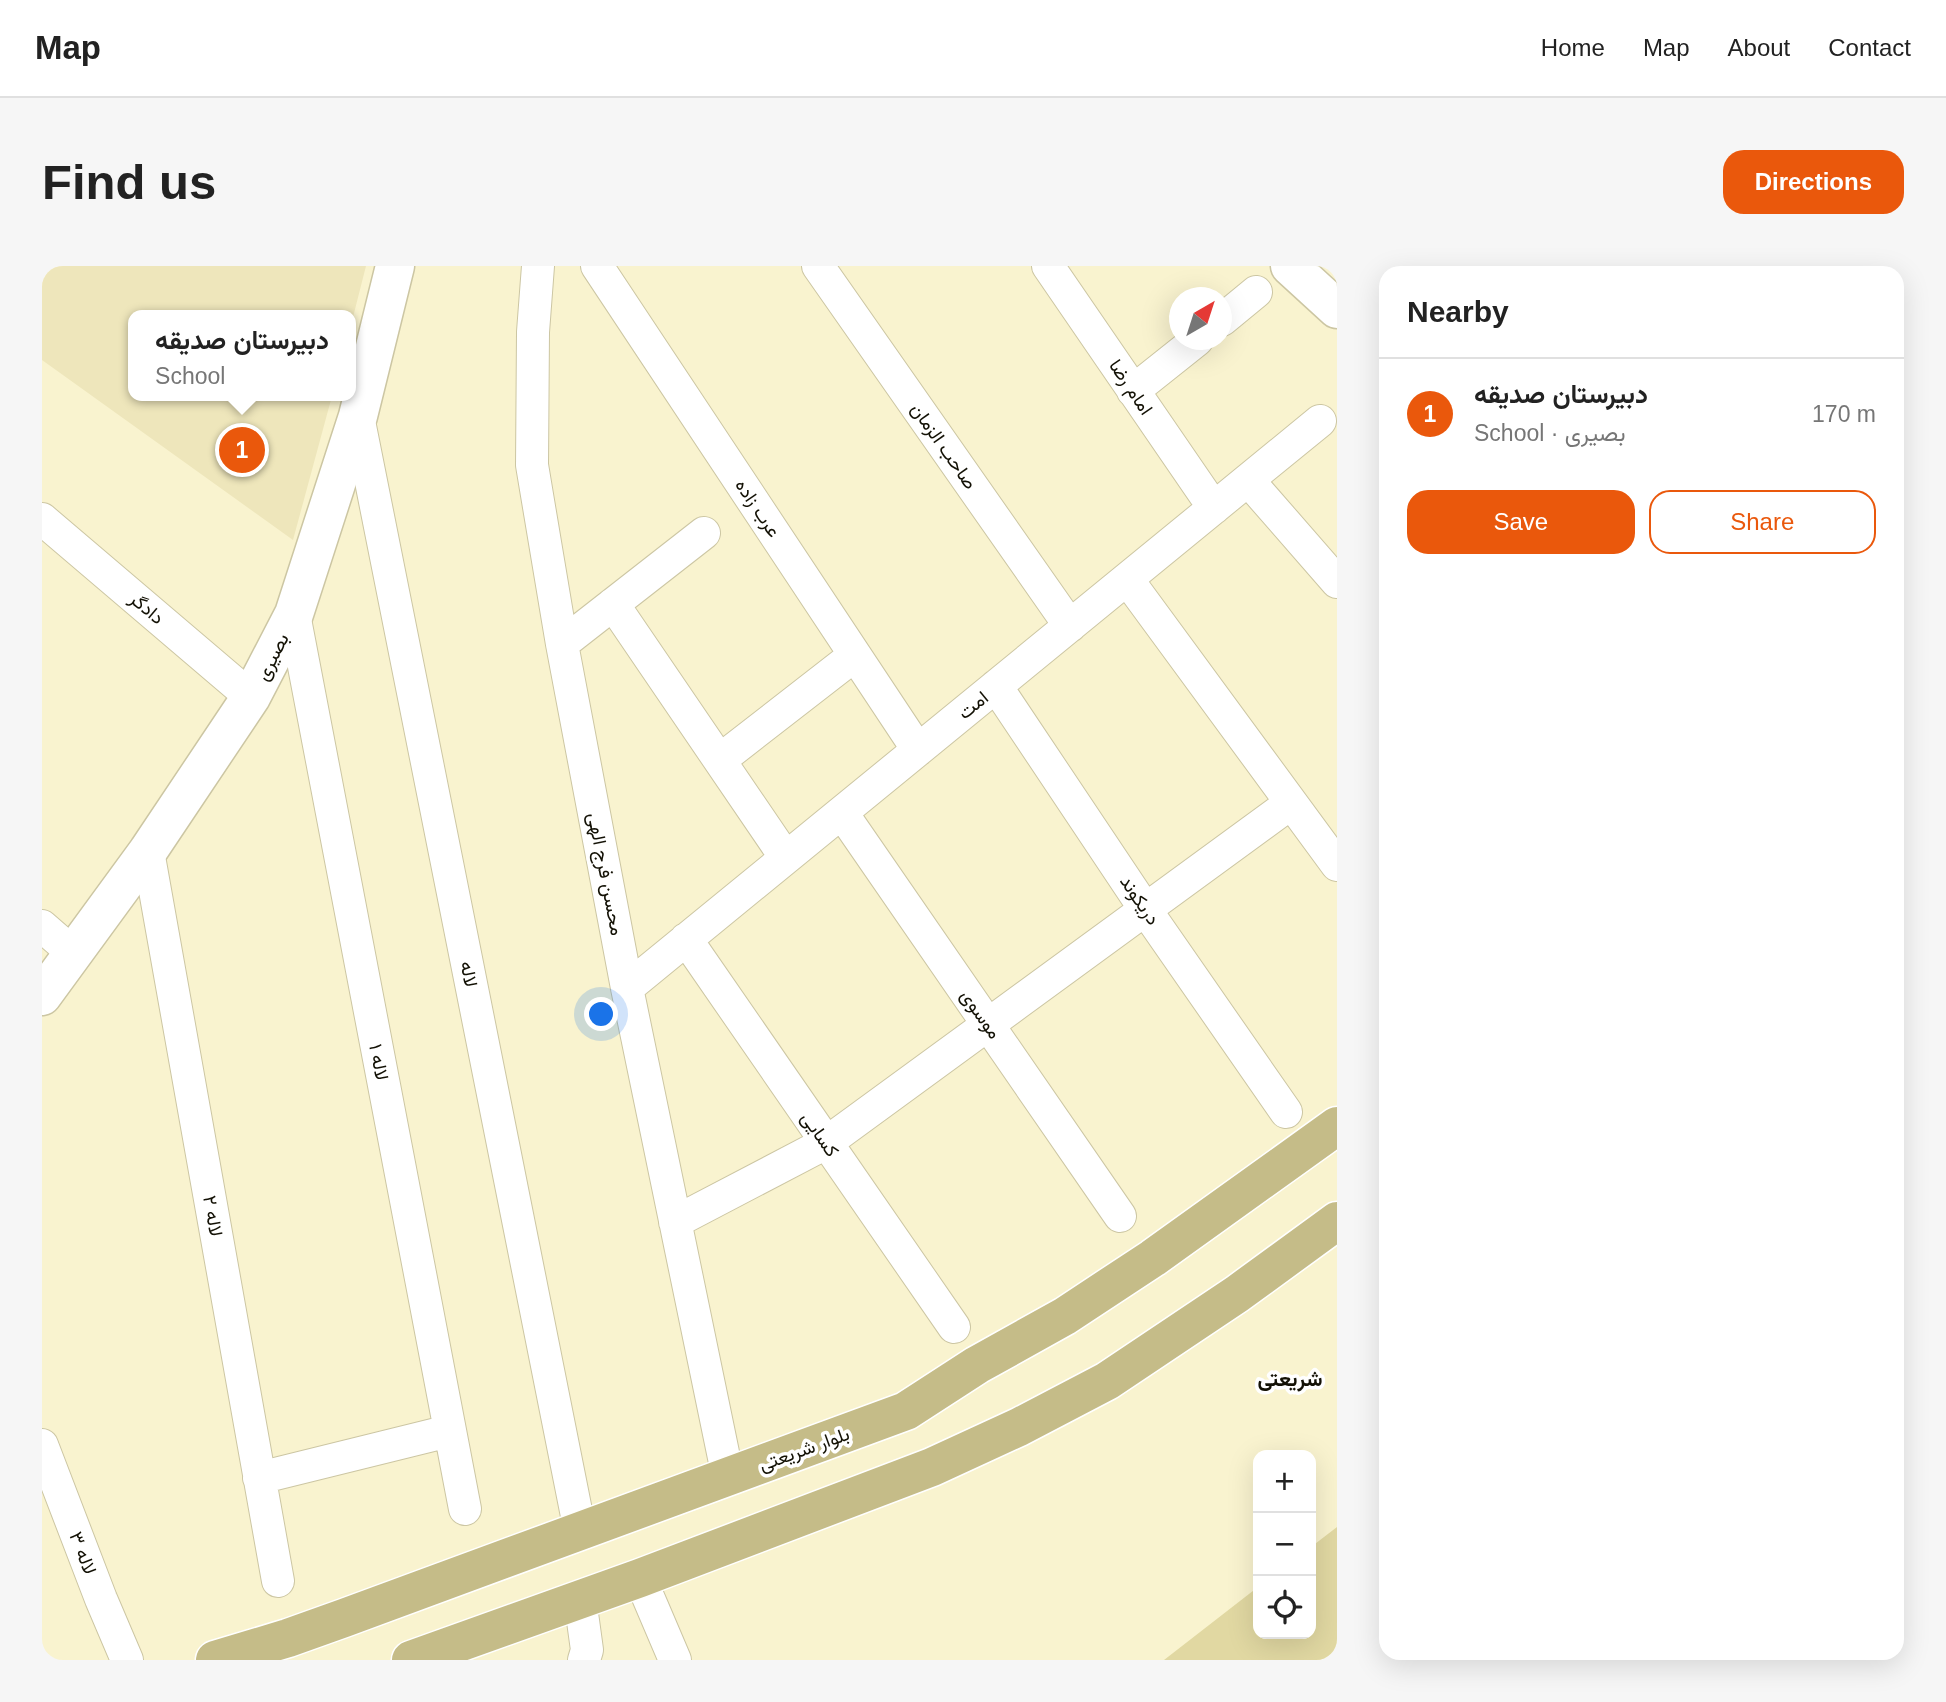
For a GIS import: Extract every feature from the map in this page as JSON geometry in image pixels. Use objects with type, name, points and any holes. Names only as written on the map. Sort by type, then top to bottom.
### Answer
[{"type":"main road","name":"بلوار شریعتی","points":[[229,1657],[299,1634],[906,1410],[1120,1279],[1337,1126]]},
{"type":"main road","points":[[411,1660],[463,1651],[580,1599],[932,1467],[1019,1427],[1107,1381],[1237,1294],[1337,1221]]},
{"type":"street","name":"بصیری","points":[[42,996],[148,851],[251,697],[294,614],[358,416],[394,266]]},
{"type":"street","name":"محسن فرج الهی","points":[[538,266],[533,332],[532,465],[562,644],[627,988],[728,1477]]},
{"type":"street","name":"عرب زاده","points":[[597,266],[918,750]]},
{"type":"street","name":"صاحب الزمان","points":[[818,266],[1070,626]]},
{"type":"street","name":"امام رضا","points":[[1048,266],[1214,508]]},
{"type":"street","points":[[1290,266],[1337,309]]},
{"type":"street","points":[[1232,312],[1256,292]]},
{"type":"street","points":[[1133,391],[1184,350]]},
{"type":"street","name":"لاله","points":[[358,416],[580,1531]]},
{"type":"street","name":"امت","points":[[627,988],[1320,421]]},
{"type":"street","points":[[1248,480],[1337,582]]},
{"type":"street","name":"دادگر","points":[[42,519],[251,697]]},
{"type":"street","points":[[562,644],[704,533]]},
{"type":"street","points":[[1127,579],[1337,865]]},
{"type":"street","points":[[613,604],[786,858]]},
{"type":"street","name":"لاله ۱","points":[[294,614],[465,1509]]},
{"type":"street","points":[[720,760],[855,654]]},
{"type":"street","name":"دریکوند","points":[[996,686],[1145,909],[1286,1112]]},
{"type":"street","points":[[675,1222],[826,1143],[1291,803]]},
{"type":"street","name":"موسوی","points":[[842,813],[1120,1216]]},
{"type":"street","name":"لاله ۲","points":[[148,851],[278,1581]]},
{"type":"street","points":[[42,926],[73,953]]},
{"type":"street","name":"کسایی","points":[[686,939],[954,1327]]},
{"type":"street","points":[[259,1478],[449,1431]]},
{"type":"street","name":"لاله ۳","points":[[42,1445],[127,1660]]},
{"type":"street","points":[[640,1578],[675,1660]]},
{"type":"street","points":[[580,1599],[587,1650],[584,1660]]},
{"type":"shaded area","points":[[42,266],[366,266],[355,310],[128,310],[128,401],[331,401],[293,540],[42,360]]},
{"type":"shaded area","points":[[1337,1527],[1337,1660],[1164,1660],[1253,1591],[1253,1639],[1316,1639],[1316,1543]]},
{"type":"place","name":"دبیرستان صدیقه","points":[[242,450]]},
{"type":"district","name":"شریعتی","points":[[1290,1378]]}]
